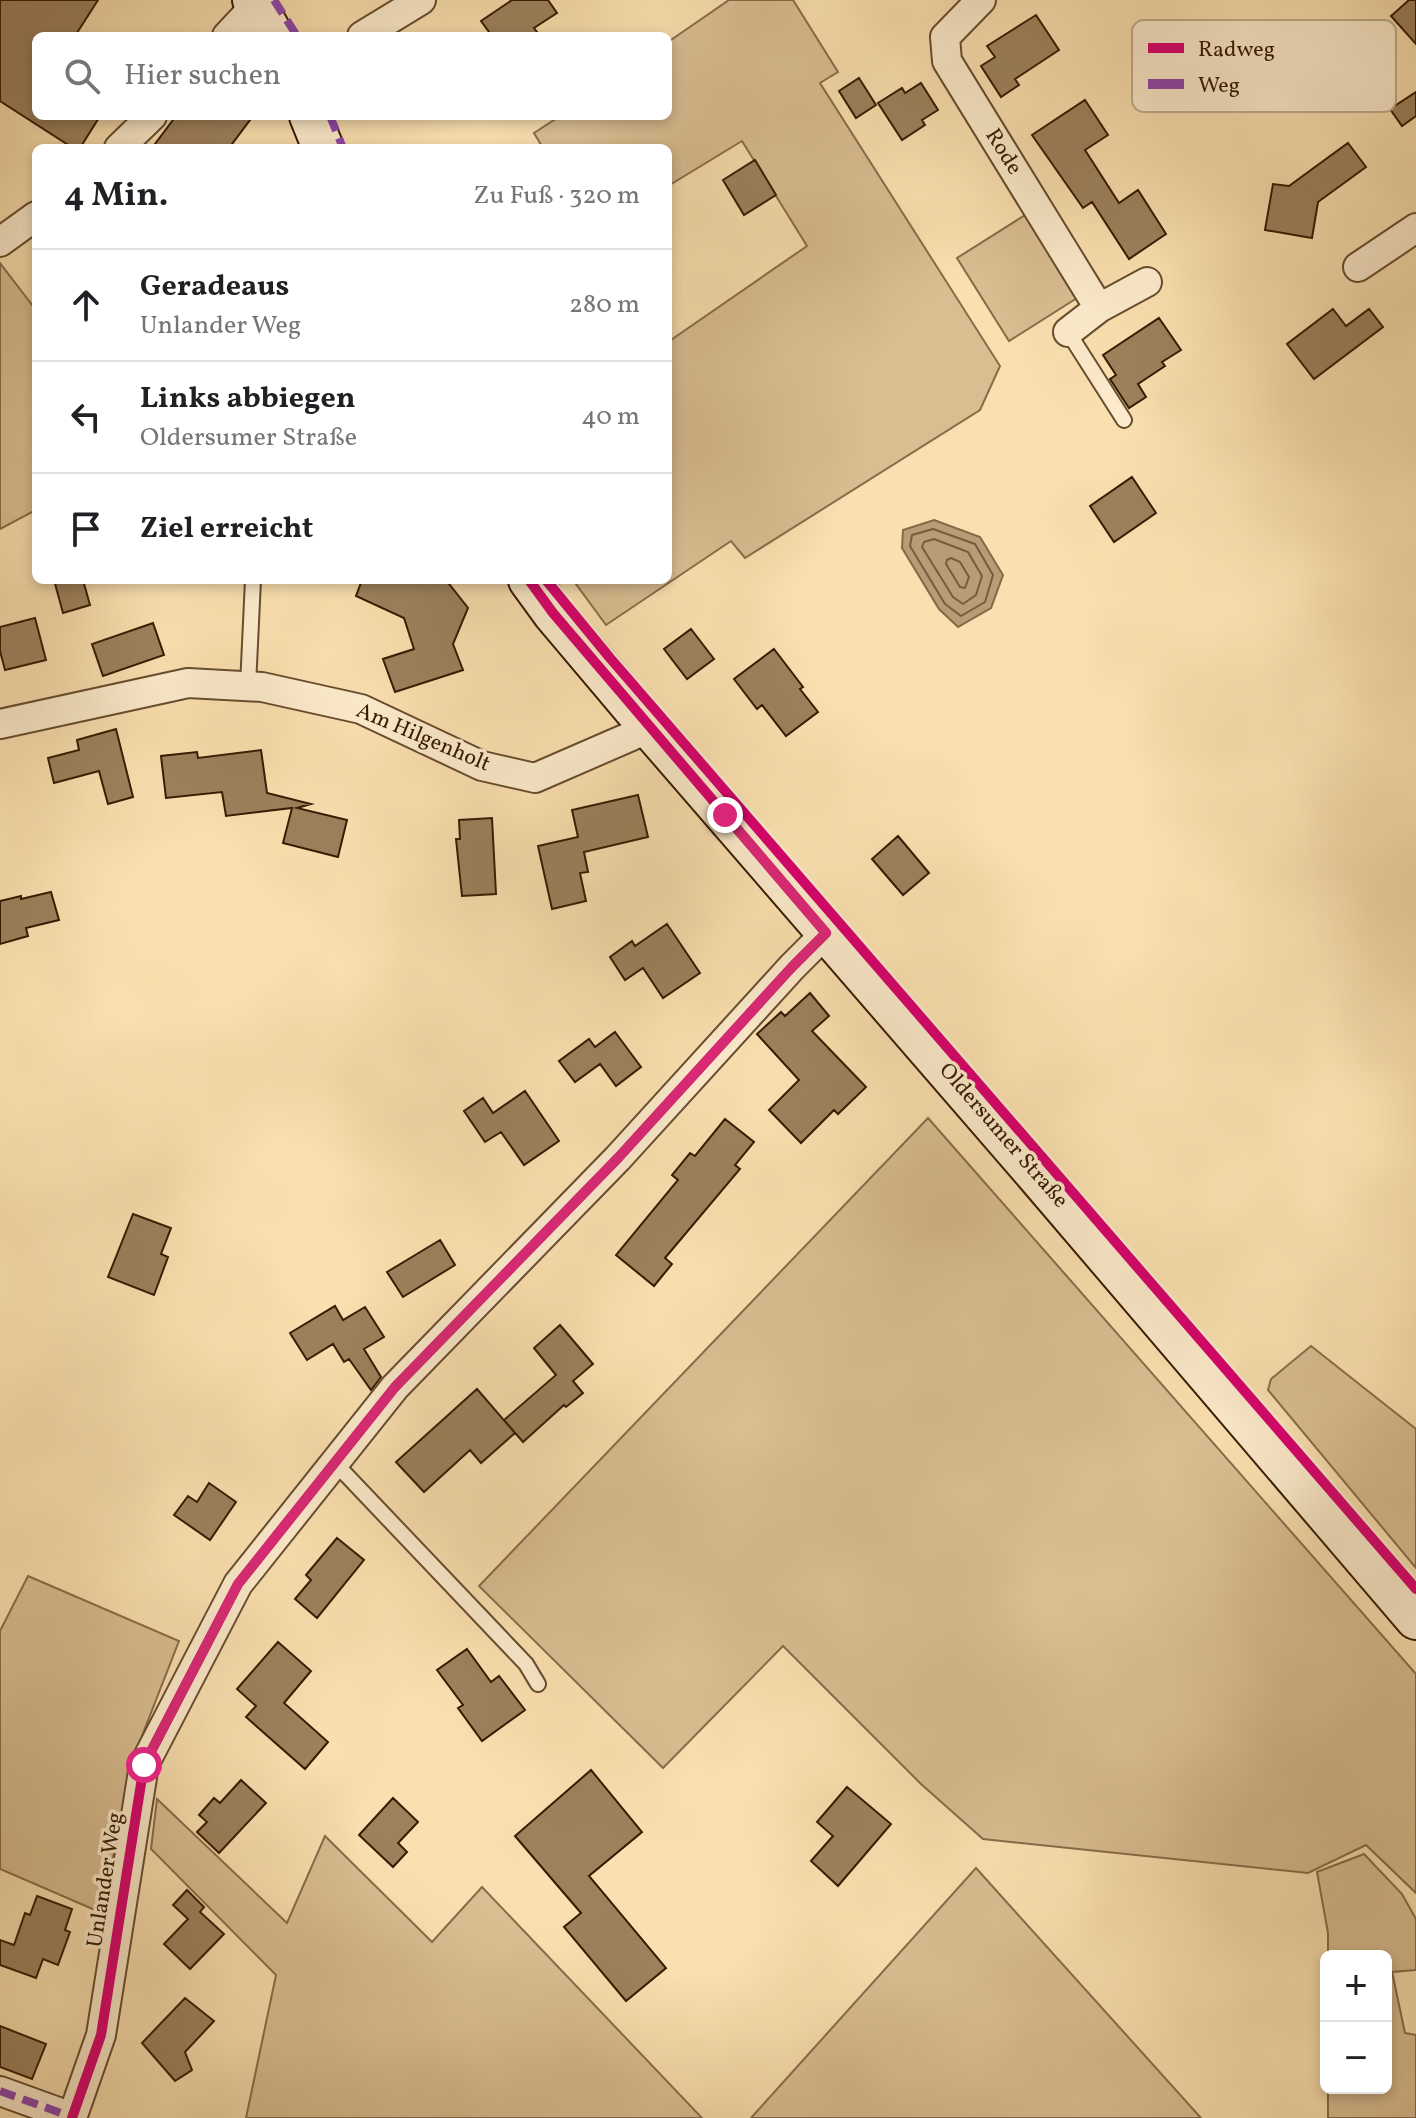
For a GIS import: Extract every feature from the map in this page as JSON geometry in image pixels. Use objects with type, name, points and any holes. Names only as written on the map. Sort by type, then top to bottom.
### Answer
[{"type":"main road","points":[[312,120],[321,144]]},
{"type":"main road","name":"Oldersumer Straße","points":[[532,584],[650,728],[1416,1619]]},
{"type":"street","points":[[369,32],[421,0]]},
{"type":"street","name":"Rode","points":[[981,0],[945,37],[947,61],[1099,308]]},
{"type":"street","points":[[233,32],[261,14]]},
{"type":"street","points":[[123,144],[148,120]]},
{"type":"street","points":[[0,242],[32,219]]},
{"type":"street","points":[[1358,267],[1416,228]]},
{"type":"street","points":[[1068,332],[1099,308],[1147,282]]},
{"type":"street","name":"Am Hilgenholt","points":[[0,724],[188,683],[262,687],[361,709],[482,766],[535,778],[650,728]]},
{"type":"street","name":"Unlander Weg","points":[[72,2117],[101,2035],[144,1765],[238,1584],[395,1387],[618,1158],[826,933]]},
{"type":"street","points":[[0,2091],[72,2117]]},
{"type":"lane","points":[[1068,332],[1124,420]]},
{"type":"lane","points":[[248,686],[253,584]]},
{"type":"lane","points":[[335,1463],[526,1664],[538,1684]]},
{"type":"shaded area","points":[[729,0],[793,0],[838,72],[820,83],[1000,366],[980,410],[745,558],[731,541],[672,581],[672,339],[807,246],[742,141],[672,184],[672,144],[541,144],[534,133],[554,120],[672,120],[672,39]]},
{"type":"shaded area","points":[[1033,210],[1085,293],[1009,341],[957,258]]},
{"type":"shaded area","points":[[0,263],[32,305],[32,512],[0,529]]},
{"type":"shaded area","points":[[576,584],[667,584],[606,625]]},
{"type":"shaded area","points":[[928,1118],[1416,1674],[1416,1893],[1366,1845],[1308,1873],[983,1839],[921,1784],[783,1646],[663,1768],[479,1586]]},
{"type":"shaded area","points":[[1311,1346],[1416,1429],[1416,1568],[1268,1390],[1271,1379]]},
{"type":"shaded area","points":[[28,1576],[179,1641],[133,1759],[102,1913],[0,1869],[0,1631]]},
{"type":"shaded area","points":[[157,1799],[287,1923],[325,1836],[432,1942],[482,1887],[702,2118],[246,2118],[276,1975],[151,1849]]},
{"type":"shaded area","points":[[1364,1854],[1402,1894],[1416,1919],[1416,1970],[1392,1972],[1392,1950],[1328,1950],[1317,1872]]},
{"type":"shaded area","points":[[976,1868],[1201,2118],[751,2118]]},
{"type":"shaded area","points":[[1392,1972],[1405,2033],[1416,2035],[1416,2118],[1328,2118],[1328,2094],[1392,2094]]},
{"type":"water","points":[[934,520],[980,537],[1003,575],[991,608],[958,627],[939,609],[902,548],[903,530]]},
{"type":"building","points":[[0,0],[98,0],[78,32],[32,32],[32,120],[98,120],[82,144],[67,144],[0,101]]},
{"type":"building","points":[[512,0],[548,0],[557,13],[534,28],[537,32],[489,32],[481,21]]},
{"type":"building","points":[[1409,0],[1416,0],[1416,44],[1396,20],[1391,16]]},
{"type":"building","points":[[1036,15],[1059,50],[1015,79],[1019,85],[1001,97],[981,66],[995,57],[987,46]]},
{"type":"building","points":[[859,78],[876,105],[856,118],[839,91]]},
{"type":"building","points":[[921,83],[938,110],[922,120],[925,125],[902,140],[878,103],[902,88],[905,93]]},
{"type":"building","points":[[1416,92],[1416,116],[1402,126],[1392,112],[1396,112],[1396,105]]},
{"type":"building","points":[[1085,100],[1108,135],[1085,150],[1119,203],[1138,190],[1166,234],[1129,259],[1092,202],[1083,208],[1032,135]]},
{"type":"building","points":[[173,120],[250,120],[232,144],[155,144]]},
{"type":"building","points":[[1348,143],[1366,167],[1318,202],[1312,238],[1265,230],[1273,184],[1289,186]]},
{"type":"building","points":[[755,160],[776,195],[744,215],[723,180]]},
{"type":"building","points":[[1333,309],[1346,326],[1369,309],[1383,327],[1314,379],[1287,344]]},
{"type":"building","points":[[1159,318],[1181,350],[1162,362],[1165,366],[1138,384],[1146,397],[1129,408],[1110,379],[1116,375],[1103,355]]},
{"type":"building","points":[[1132,477],[1156,513],[1114,542],[1090,506]]},
{"type":"building","points":[[55,584],[84,584],[90,605],[63,613]]},
{"type":"building","points":[[360,584],[449,584],[468,608],[453,644],[463,670],[395,692],[383,659],[414,649],[404,618],[356,596]]},
{"type":"building","points":[[35,618],[46,660],[5,670],[0,651],[0,627]]},
{"type":"building","points":[[153,623],[164,655],[103,676],[92,644]]},
{"type":"building","points":[[691,629],[714,659],[687,679],[664,649]]},
{"type":"building","points":[[774,649],[818,712],[786,736],[762,705],[757,709],[734,679]]},
{"type":"building","points":[[116,729],[133,797],[108,804],[99,771],[54,783],[48,758],[79,750],[77,740]]},
{"type":"building","points":[[261,750],[267,793],[311,804],[297,808],[347,820],[338,857],[283,843],[292,808],[226,816],[222,792],[166,798],[161,756],[197,752],[198,758]]},
{"type":"building","points":[[638,795],[648,837],[584,852],[588,872],[580,873],[586,901],[552,909],[538,846],[578,837],[572,810]]},
{"type":"building","points":[[492,818],[496,894],[462,896],[456,839],[460,839],[459,820]]},
{"type":"building","points":[[898,836],[929,873],[903,895],[872,859]]},
{"type":"building","points":[[51,892],[59,920],[26,928],[28,936],[0,944],[0,901]]},
{"type":"building","points":[[667,924],[700,973],[663,998],[643,968],[625,980],[610,957],[632,941],[635,946]]},
{"type":"building","points":[[810,993],[829,1016],[812,1031],[866,1087],[838,1114],[834,1110],[801,1143],[769,1110],[799,1080],[757,1034],[781,1012],[785,1016]]},
{"type":"building","points":[[615,1032],[641,1067],[616,1086],[600,1064],[575,1082],[559,1061],[589,1039],[595,1047]]},
{"type":"building","points":[[525,1091],[559,1141],[524,1165],[501,1132],[485,1142],[464,1111],[483,1098],[493,1113]]},
{"type":"building","points":[[725,1119],[754,1142],[735,1165],[740,1169],[665,1258],[672,1264],[654,1286],[616,1255],[678,1180],[672,1175],[690,1153],[695,1156]]},
{"type":"building","points":[[133,1214],[171,1228],[161,1254],[168,1257],[154,1295],[108,1277]]},
{"type":"building","points":[[440,1240],[455,1265],[403,1297],[387,1272]]},
{"type":"building","points":[[335,1306],[343,1320],[365,1307],[384,1337],[364,1349],[381,1377],[371,1390],[349,1359],[344,1362],[333,1344],[307,1360],[290,1333]]},
{"type":"building","points":[[560,1325],[593,1364],[573,1381],[583,1393],[566,1407],[564,1405],[523,1442],[504,1420],[556,1375],[534,1348]]},
{"type":"building","points":[[477,1389],[515,1433],[481,1463],[470,1450],[424,1492],[396,1462]]},
{"type":"building","points":[[209,1483],[236,1502],[210,1540],[174,1515],[188,1496],[197,1502]]},
{"type":"building","points":[[337,1538],[364,1560],[317,1618],[295,1599],[311,1580],[306,1575]]},
{"type":"building","points":[[278,1642],[311,1671],[284,1703],[328,1742],[305,1769],[246,1717],[256,1706],[237,1689]]},
{"type":"building","points":[[467,1649],[491,1682],[499,1676],[525,1710],[482,1741],[458,1708],[463,1705],[437,1670]]},
{"type":"building","points":[[591,1770],[642,1832],[589,1876],[666,1968],[626,2001],[564,1927],[581,1913],[515,1836]]},
{"type":"building","points":[[241,1780],[266,1803],[219,1853],[197,1832],[207,1822],[199,1815],[214,1798],[220,1803]]},
{"type":"building","points":[[847,1787],[891,1824],[838,1886],[811,1861],[833,1836],[817,1822]]},
{"type":"building","points":[[393,1798],[418,1822],[398,1843],[407,1852],[393,1867],[359,1835]]},
{"type":"building","points":[[187,1890],[204,1907],[200,1912],[224,1934],[190,1969],[164,1944],[188,1919],[173,1905]]},
{"type":"building","points":[[37,1896],[72,1909],[65,1930],[70,1932],[58,1965],[43,1959],[36,1978],[0,1965],[0,1940],[14,1945],[25,1913],[30,1915]]},
{"type":"building","points":[[185,1998],[214,2021],[185,2052],[192,2070],[175,2081],[142,2043]]},
{"type":"building","points":[[0,2026],[46,2044],[32,2079],[0,2067]]},
{"type":"marked path","points":[[274,0],[294,32]]},
{"type":"marked path","points":[[332,120],[341,144]]},
{"type":"marked path","points":[[0,2091],[72,2117]]},
{"type":"cycle path","points":[[72,2118],[101,2035],[144,1765],[238,1584],[395,1387],[618,1158],[826,933],[553,613],[532,584]]},
{"type":"cycle path","points":[[549,584],[1416,1589]]},
{"type":"route","points":[[144,1765],[238,1584],[395,1387],[618,1158],[826,933],[725,815]]}]
